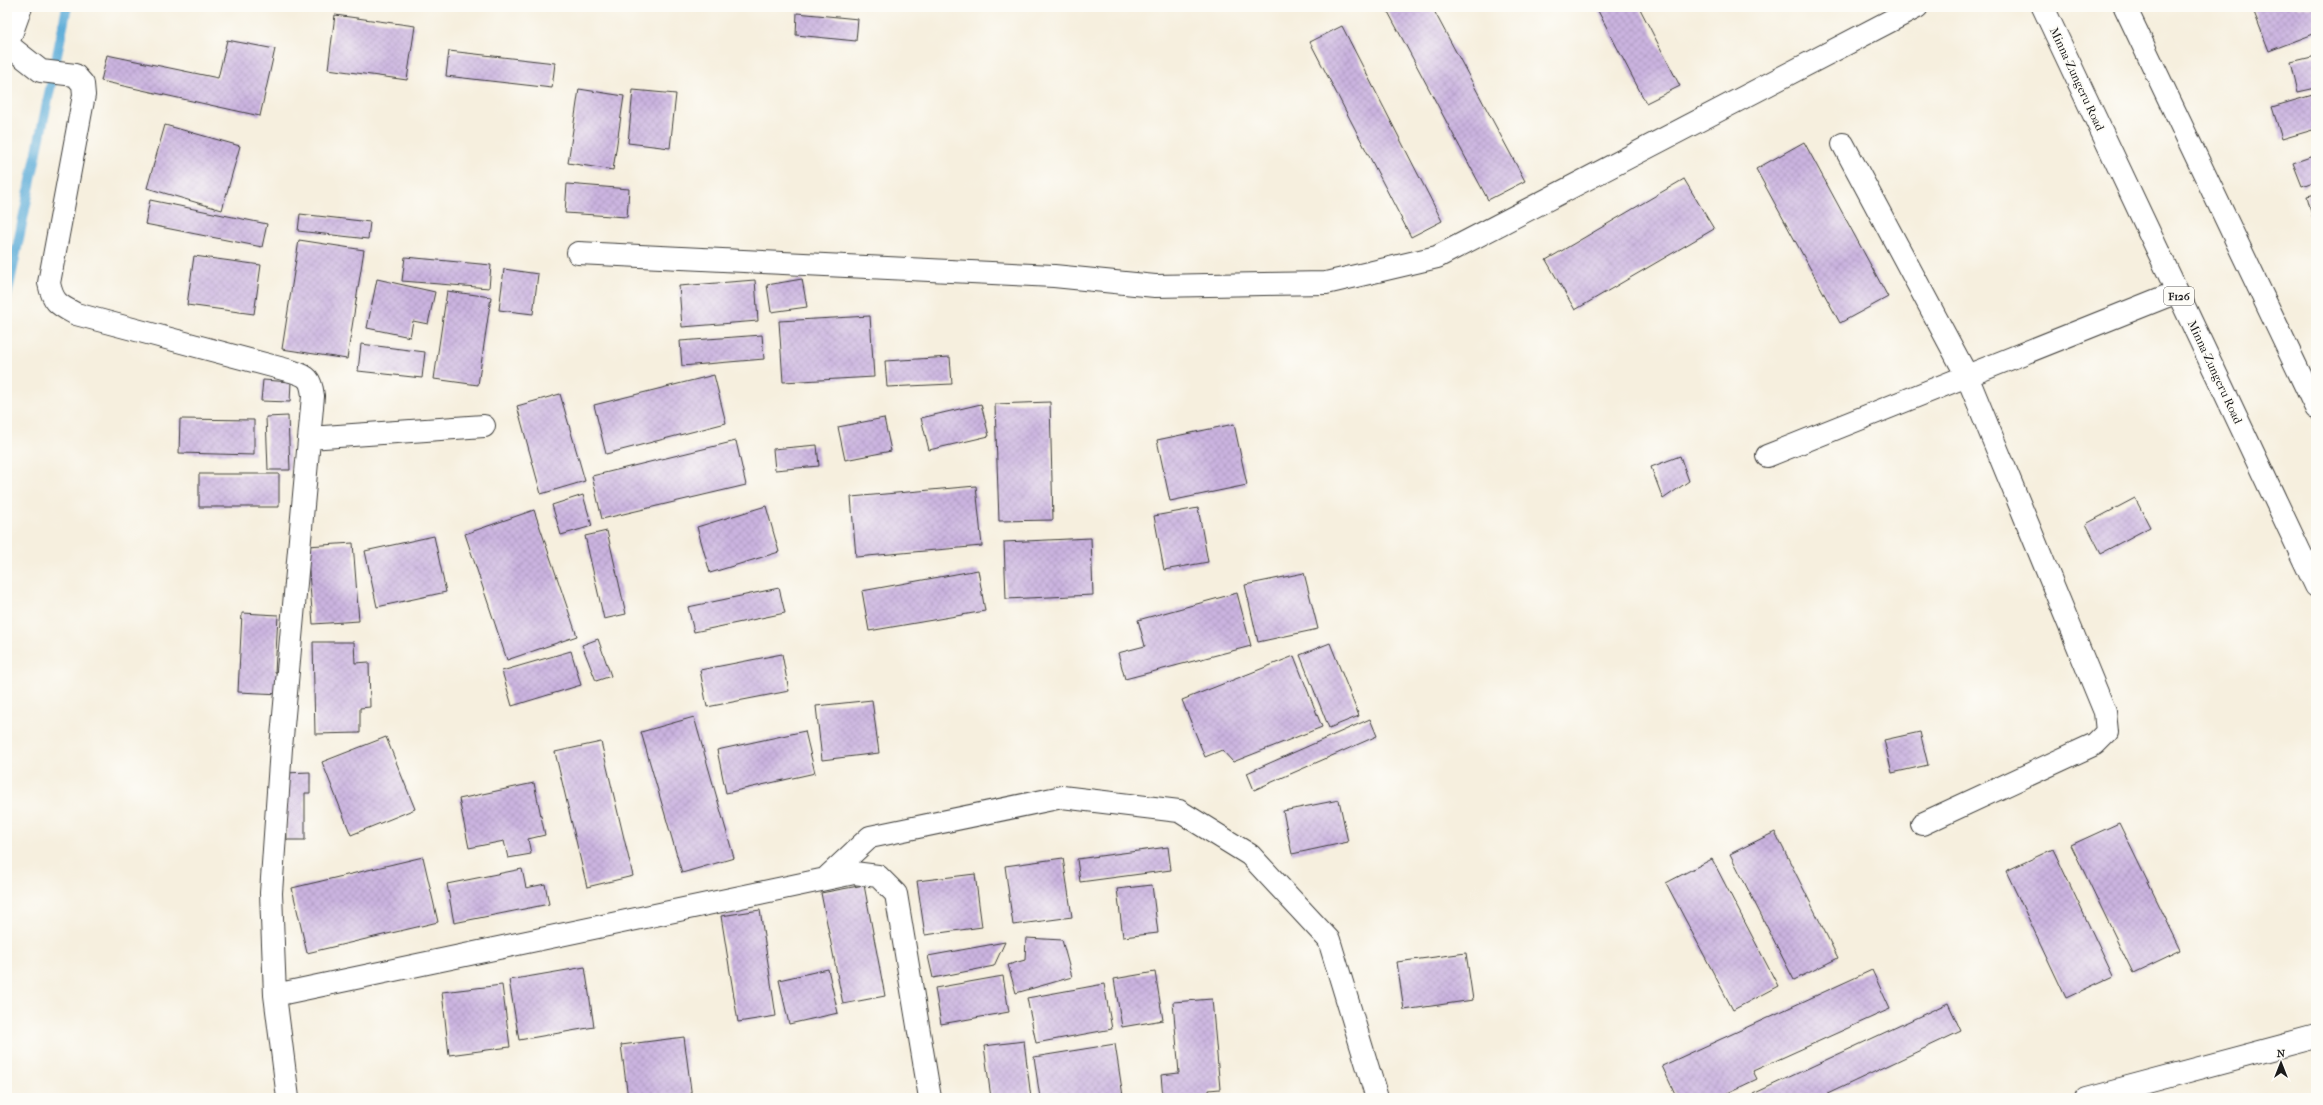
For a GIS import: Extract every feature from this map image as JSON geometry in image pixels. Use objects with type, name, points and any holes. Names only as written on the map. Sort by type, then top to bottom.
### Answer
[{"type":"street","points":[[21,7],[8,46],[41,71],[75,75],[83,84],[84,95],[49,283],[52,297],[60,306],[76,314],[304,375],[311,383],[313,396],[281,748],[271,893],[274,995],[288,1098]]},
{"type":"street","points":[[578,253],[1054,276],[1154,286],[1326,283],[1437,257],[1917,7]]},
{"type":"street","name":"Minna-Zungeru Road","points":[[2043,7],[2316,586]]},
{"type":"street","points":[[2125,7],[2316,408]]},
{"type":"street","points":[[1843,144],[1967,376],[2105,712],[2107,732],[2095,744],[1922,824]]},
{"type":"street","points":[[1767,456],[2178,292]]},
{"type":"street","points":[[308,438],[484,426]]},
{"type":"street","points":[[824,880],[870,837],[1062,797],[1179,811],[1250,855],[1329,940],[1377,1098]]},
{"type":"street","points":[[274,995],[854,873],[878,876],[896,894],[930,1098]]},
{"type":"street","points":[[2087,1098],[2316,1037]]},
{"type":"building","points":[[1432,7],[1525,181],[1488,200],[1386,8]]},
{"type":"building","points":[[1596,7],[1639,7],[1680,86],[1646,103]]},
{"type":"building","points":[[2252,7],[2316,7],[2316,33],[2269,51]]},
{"type":"building","points":[[797,13],[858,19],[856,41],[796,35]]},
{"type":"building","points":[[335,15],[415,26],[407,80],[328,69]]},
{"type":"building","points":[[1342,26],[1442,221],[1411,237],[1310,42]]},
{"type":"building","points":[[227,40],[275,49],[260,116],[101,81],[107,55],[218,78]]},
{"type":"building","points":[[449,51],[555,63],[552,88],[446,76]]},
{"type":"building","points":[[2316,56],[2316,88],[2298,92],[2291,62]]},
{"type":"building","points":[[579,89],[624,96],[613,170],[568,163]]},
{"type":"building","points":[[633,90],[676,94],[670,148],[628,143]]},
{"type":"building","points":[[2316,94],[2316,129],[2282,139],[2272,107]]},
{"type":"building","points":[[165,125],[240,146],[222,210],[147,188]]},
{"type":"building","points":[[1804,142],[1888,297],[1840,323],[1756,169]]},
{"type":"building","points":[[2316,155],[2316,181],[2302,186],[2293,163]]},
{"type":"building","points":[[1684,179],[1714,229],[1575,310],[1546,260]]},
{"type":"building","points":[[567,184],[629,189],[627,217],[565,213]]},
{"type":"building","points":[[2316,194],[2316,218],[2313,219],[2307,196]]},
{"type":"building","points":[[150,200],[267,224],[262,247],[145,224]]},
{"type":"building","points":[[300,214],[370,222],[368,239],[298,231]]},
{"type":"building","points":[[299,240],[364,250],[347,359],[282,349]]},
{"type":"building","points":[[194,256],[261,265],[254,314],[187,305]]},
{"type":"building","points":[[405,257],[491,265],[489,288],[402,281]]},
{"type":"building","points":[[504,269],[538,274],[533,314],[499,310]]},
{"type":"building","points":[[377,279],[435,292],[428,324],[413,321],[410,337],[367,328]]},
{"type":"building","points":[[802,279],[807,307],[771,312],[767,285]]},
{"type":"building","points":[[755,280],[758,321],[682,327],[679,286]]},
{"type":"building","points":[[447,291],[491,297],[478,385],[434,379]]},
{"type":"building","points":[[870,316],[874,377],[783,382],[779,321]]},
{"type":"building","points":[[762,335],[764,359],[682,366],[680,341]]},
{"type":"building","points":[[361,344],[425,352],[422,378],[358,371]]},
{"type":"building","points":[[950,357],[952,384],[887,387],[885,361]]},
{"type":"building","points":[[714,375],[726,423],[606,454],[594,405]]},
{"type":"building","points":[[263,380],[291,382],[290,402],[261,401]]},
{"type":"building","points":[[560,394],[585,481],[541,494],[517,406]]},
{"type":"building","points":[[1050,402],[1053,520],[999,521],[995,404]]},
{"type":"building","points":[[981,404],[989,436],[929,450],[921,418]]},
{"type":"building","points":[[288,416],[290,470],[268,470],[266,417]]},
{"type":"building","points":[[884,418],[891,451],[845,460],[838,427]]},
{"type":"building","points":[[180,419],[254,420],[254,455],[179,453]]},
{"type":"building","points":[[1234,424],[1247,485],[1170,501],[1157,440]]},
{"type":"building","points":[[736,441],[746,485],[602,519],[592,476]]},
{"type":"building","points":[[817,445],[819,466],[775,470],[773,449]]},
{"type":"building","points":[[1680,456],[1689,481],[1663,499],[1651,467]]},
{"type":"building","points":[[199,474],[279,474],[279,507],[199,507]]},
{"type":"building","points":[[976,486],[982,546],[856,557],[851,497]]},
{"type":"building","points":[[583,495],[592,526],[561,535],[552,505]]},
{"type":"building","points":[[2135,498],[2150,527],[2101,553],[2086,524]]},
{"type":"building","points":[[766,506],[779,552],[710,573],[697,527]]},
{"type":"building","points":[[1198,508],[1208,562],[1164,570],[1154,516]]},
{"type":"building","points":[[534,510],[577,636],[507,660],[465,534]]},
{"type":"building","points":[[607,531],[626,614],[604,619],[585,536]]},
{"type":"building","points":[[434,536],[446,592],[377,607],[365,551]]},
{"type":"building","points":[[1091,538],[1093,595],[1006,599],[1004,542]]},
{"type":"building","points":[[353,543],[359,621],[313,624],[307,546]]},
{"type":"building","points":[[978,570],[985,611],[869,631],[862,591]]},
{"type":"building","points":[[1304,573],[1318,629],[1258,642],[1245,585]]},
{"type":"building","points":[[779,588],[785,613],[694,632],[688,607]]},
{"type":"building","points":[[1237,593],[1251,646],[1125,679],[1118,653],[1145,646],[1138,620]]},
{"type":"building","points":[[242,613],[278,615],[275,673],[282,674],[281,694],[238,692]]},
{"type":"building","points":[[598,639],[611,676],[596,681],[582,645]]},
{"type":"building","points":[[313,642],[354,642],[355,663],[369,662],[370,707],[360,708],[360,733],[315,734]]},
{"type":"building","points":[[1330,643],[1359,716],[1329,728],[1300,655]]},
{"type":"building","points":[[571,651],[581,685],[512,706],[502,671]]},
{"type":"building","points":[[782,654],[789,691],[707,707],[700,670]]},
{"type":"building","points":[[1294,656],[1322,727],[1233,762],[1222,750],[1205,757],[1182,700]]},
{"type":"building","points":[[872,700],[879,753],[822,760],[816,706]]},
{"type":"building","points":[[694,717],[734,858],[682,873],[641,732]]},
{"type":"building","points":[[1370,719],[1377,736],[1254,790],[1247,773]]},
{"type":"building","points":[[805,731],[815,773],[726,793],[717,750]]},
{"type":"building","points":[[1920,732],[1928,765],[1892,773],[1884,740]]},
{"type":"building","points":[[386,737],[415,809],[351,835],[322,762]]},
{"type":"building","points":[[601,742],[633,876],[587,887],[555,752]]},
{"type":"building","points":[[310,772],[310,793],[305,793],[305,840],[287,840],[285,773]]},
{"type":"building","points":[[534,783],[545,835],[528,839],[531,854],[508,858],[504,841],[469,848],[459,799]]},
{"type":"building","points":[[1339,800],[1348,842],[1292,854],[1283,811]]},
{"type":"building","points":[[2119,823],[2181,950],[2133,973],[2071,845]]},
{"type":"building","points":[[1775,832],[1838,958],[1794,980],[1730,854]]},
{"type":"building","points":[[1168,847],[1171,870],[1080,882],[1077,859]]},
{"type":"building","points":[[2053,849],[2113,976],[2066,998],[2006,871]]},
{"type":"building","points":[[423,857],[438,922],[307,953],[292,888]]},
{"type":"building","points":[[1063,858],[1072,917],[1013,925],[1005,866]]},
{"type":"building","points":[[1712,859],[1778,986],[1733,1010],[1666,883]]},
{"type":"building","points":[[522,869],[526,888],[545,884],[549,904],[454,923],[447,884]]},
{"type":"building","points":[[975,874],[982,927],[925,935],[917,881]]},
{"type":"building","points":[[864,885],[885,996],[843,1004],[821,893]]},
{"type":"building","points":[[1152,885],[1158,933],[1123,937],[1117,889]]},
{"type":"building","points":[[760,910],[776,1016],[738,1022],[721,916]]},
{"type":"building","points":[[1026,938],[1062,940],[1072,977],[1016,993],[1008,965],[1025,960]]},
{"type":"building","points":[[1005,942],[994,966],[933,978],[928,956]]},
{"type":"building","points":[[1466,953],[1473,1000],[1404,1010],[1397,962]]},
{"type":"building","points":[[585,967],[594,1027],[519,1040],[509,980]]},
{"type":"building","points":[[828,969],[838,1013],[789,1024],[779,980]]},
{"type":"building","points":[[1872,970],[1890,1009],[1753,1071],[1757,1079],[1717,1098],[1677,1098],[1662,1066]]},
{"type":"building","points":[[1155,972],[1163,1020],[1122,1027],[1114,979]]},
{"type":"building","points":[[1003,976],[1009,1012],[941,1024],[935,988]]},
{"type":"building","points":[[1104,984],[1112,1029],[1036,1043],[1027,998]]},
{"type":"building","points":[[502,985],[510,1047],[449,1055],[442,992]]},
{"type":"building","points":[[1212,999],[1220,1089],[1209,1090],[1209,1098],[1163,1098],[1161,1075],[1179,1073],[1173,1002]]},
{"type":"building","points":[[1948,1003],[1961,1031],[1819,1098],[1755,1098],[1753,1094]]},
{"type":"building","points":[[684,1037],[692,1098],[628,1098],[621,1045]]},
{"type":"building","points":[[1024,1041],[1031,1098],[991,1098],[984,1046]]},
{"type":"building","points":[[1115,1044],[1123,1096],[1110,1098],[1040,1098],[1034,1057]]},
{"type":"waterway","points":[[7,296],[67,7]]}]
